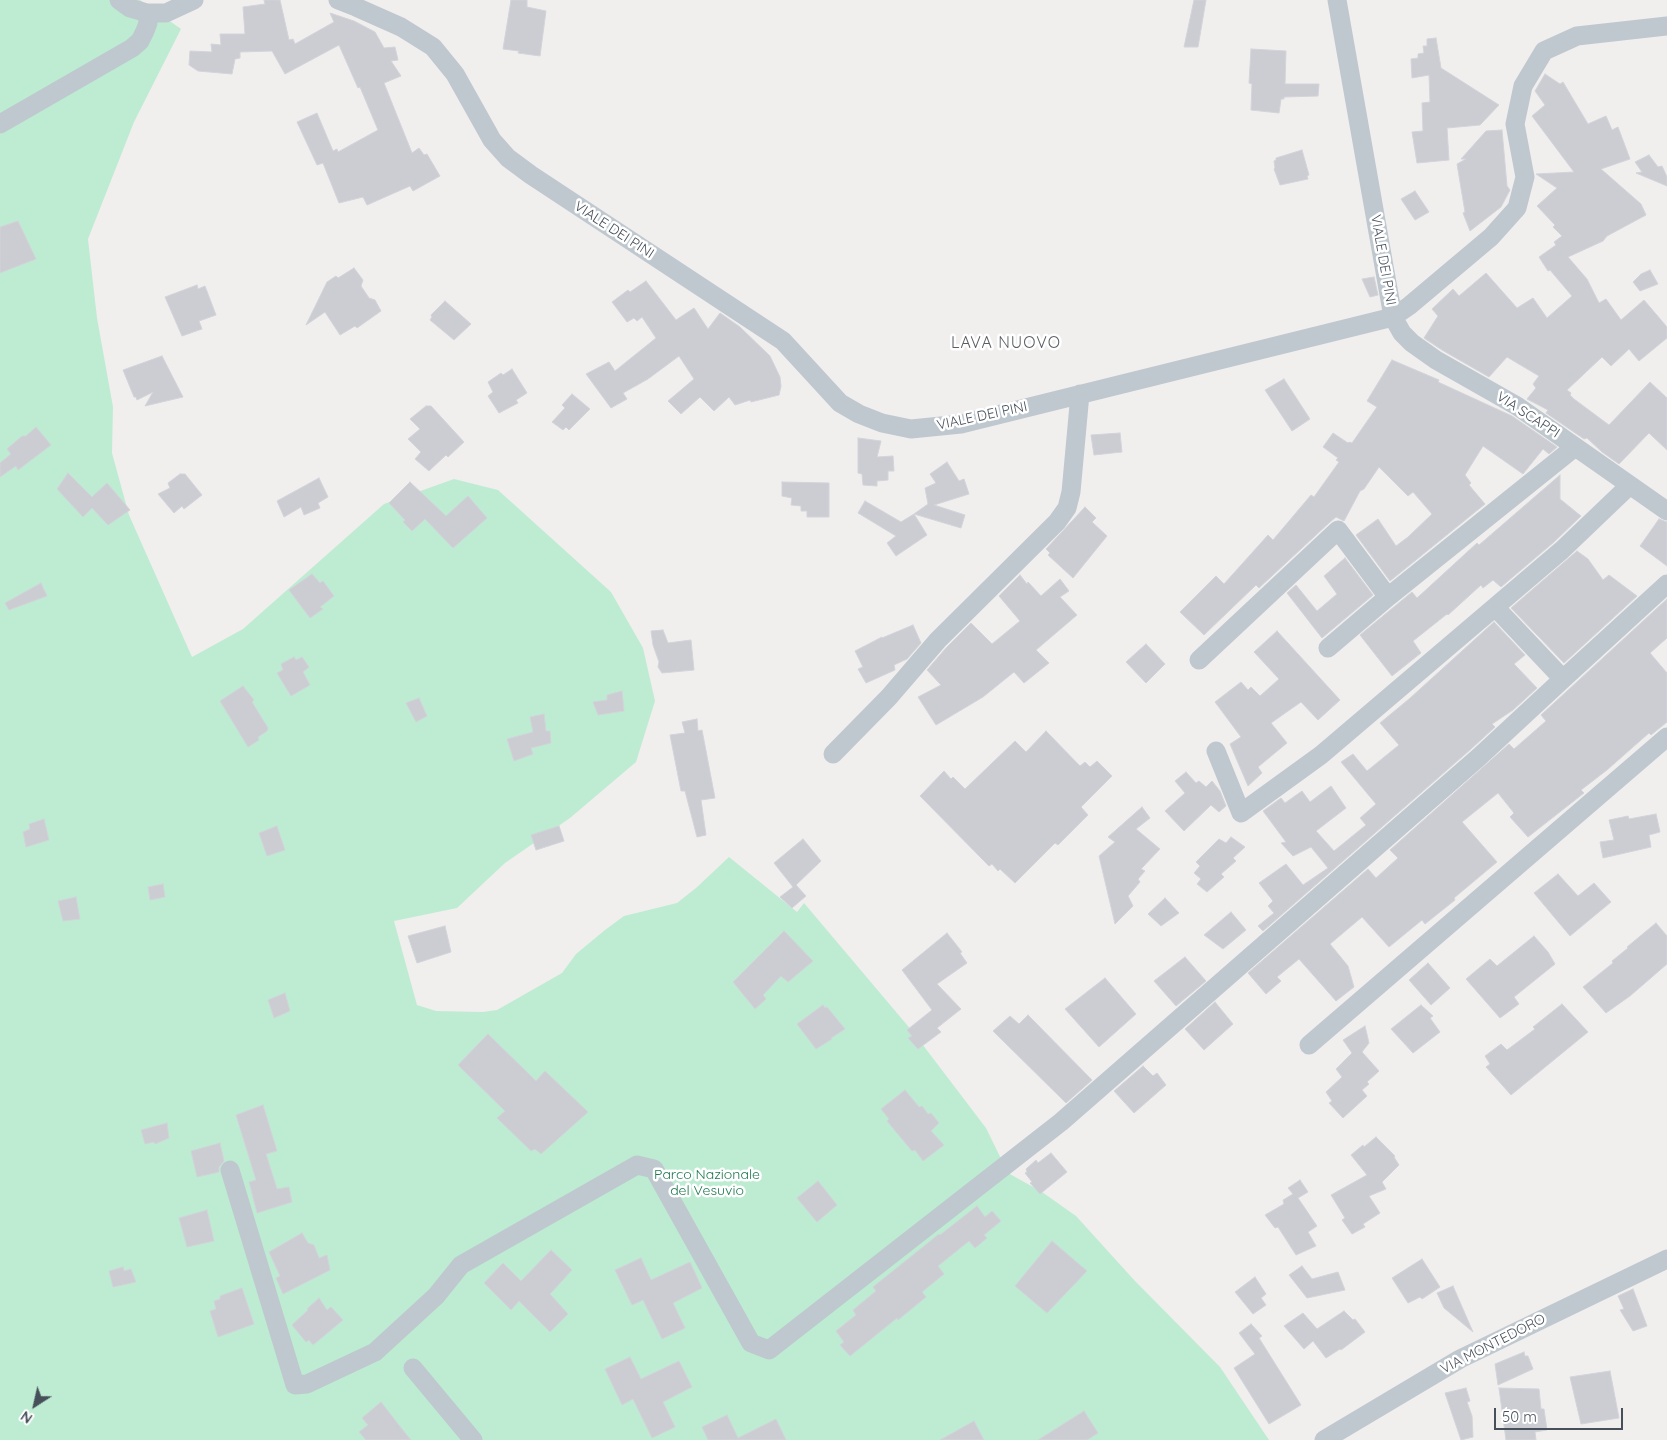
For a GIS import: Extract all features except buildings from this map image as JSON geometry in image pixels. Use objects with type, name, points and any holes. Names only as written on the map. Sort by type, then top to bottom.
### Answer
[{"type":"street","points":[[119,0],[130,8],[146,13],[166,13],[194,0]]},
{"type":"street","name":"VIALE DEI PINI","points":[[338,0],[401,27],[433,47],[455,74],[492,140],[508,158],[784,341],[840,403],[859,414],[882,423],[911,429],[961,424],[1393,317],[1337,0]]},
{"type":"street","points":[[0,124],[132,48],[140,41],[145,31],[148,23],[146,13]]},
{"type":"street","points":[[1393,317],[1409,306],[1492,237],[1517,208],[1525,176],[1515,124],[1523,86],[1544,51],[1577,36],[1667,26]]},
{"type":"street","name":"VIA SCAPPI","points":[[1393,317],[1402,333],[1412,343],[1436,360],[1517,406],[1667,511]]},
{"type":"street","points":[[833,754],[889,697],[938,640],[1057,522],[1067,508],[1072,492],[1080,394]]},
{"type":"street","points":[[1328,648],[1388,597],[1575,447]]},
{"type":"street","points":[[1216,750],[1241,812],[1321,755],[1562,550],[1630,485]]},
{"type":"street","points":[[1199,660],[1338,530],[1388,597]]},
{"type":"street","points":[[230,1170],[295,1385],[307,1384],[375,1352],[436,1296],[461,1265],[637,1165],[654,1169],[751,1343],[769,1350],[1061,1122],[1471,764],[1667,584]]},
{"type":"street","points":[[1495,607],[1563,679]]},
{"type":"street","points":[[1309,1045],[1667,737]]},
{"type":"street","name":"VIA MONTEDORO","points":[[1324,1440],[1460,1359],[1667,1258]]},
{"type":"street","points":[[412,1368],[473,1440]]},
{"type":"green space","name":"Parco Nazionale del Vesuvio","points":[[0,0],[140,0],[181,29],[134,122],[88,239],[97,318],[113,407],[112,453],[129,515],[192,657],[243,629],[384,504],[454,479],[498,490],[611,592],[643,648],[655,701],[636,762],[570,818],[505,863],[457,908],[394,921],[417,1005],[436,1011],[483,1012],[497,1010],[562,973],[576,954],[624,916],[677,903],[729,857],[797,912],[804,903],[913,1032],[986,1128],[1008,1173],[1042,1192],[1076,1216],[1135,1281],[1220,1367],[1269,1440],[0,1440]]},
{"type":"district","name":"LAVA NUOVO","points":[[1006,343]]}]
